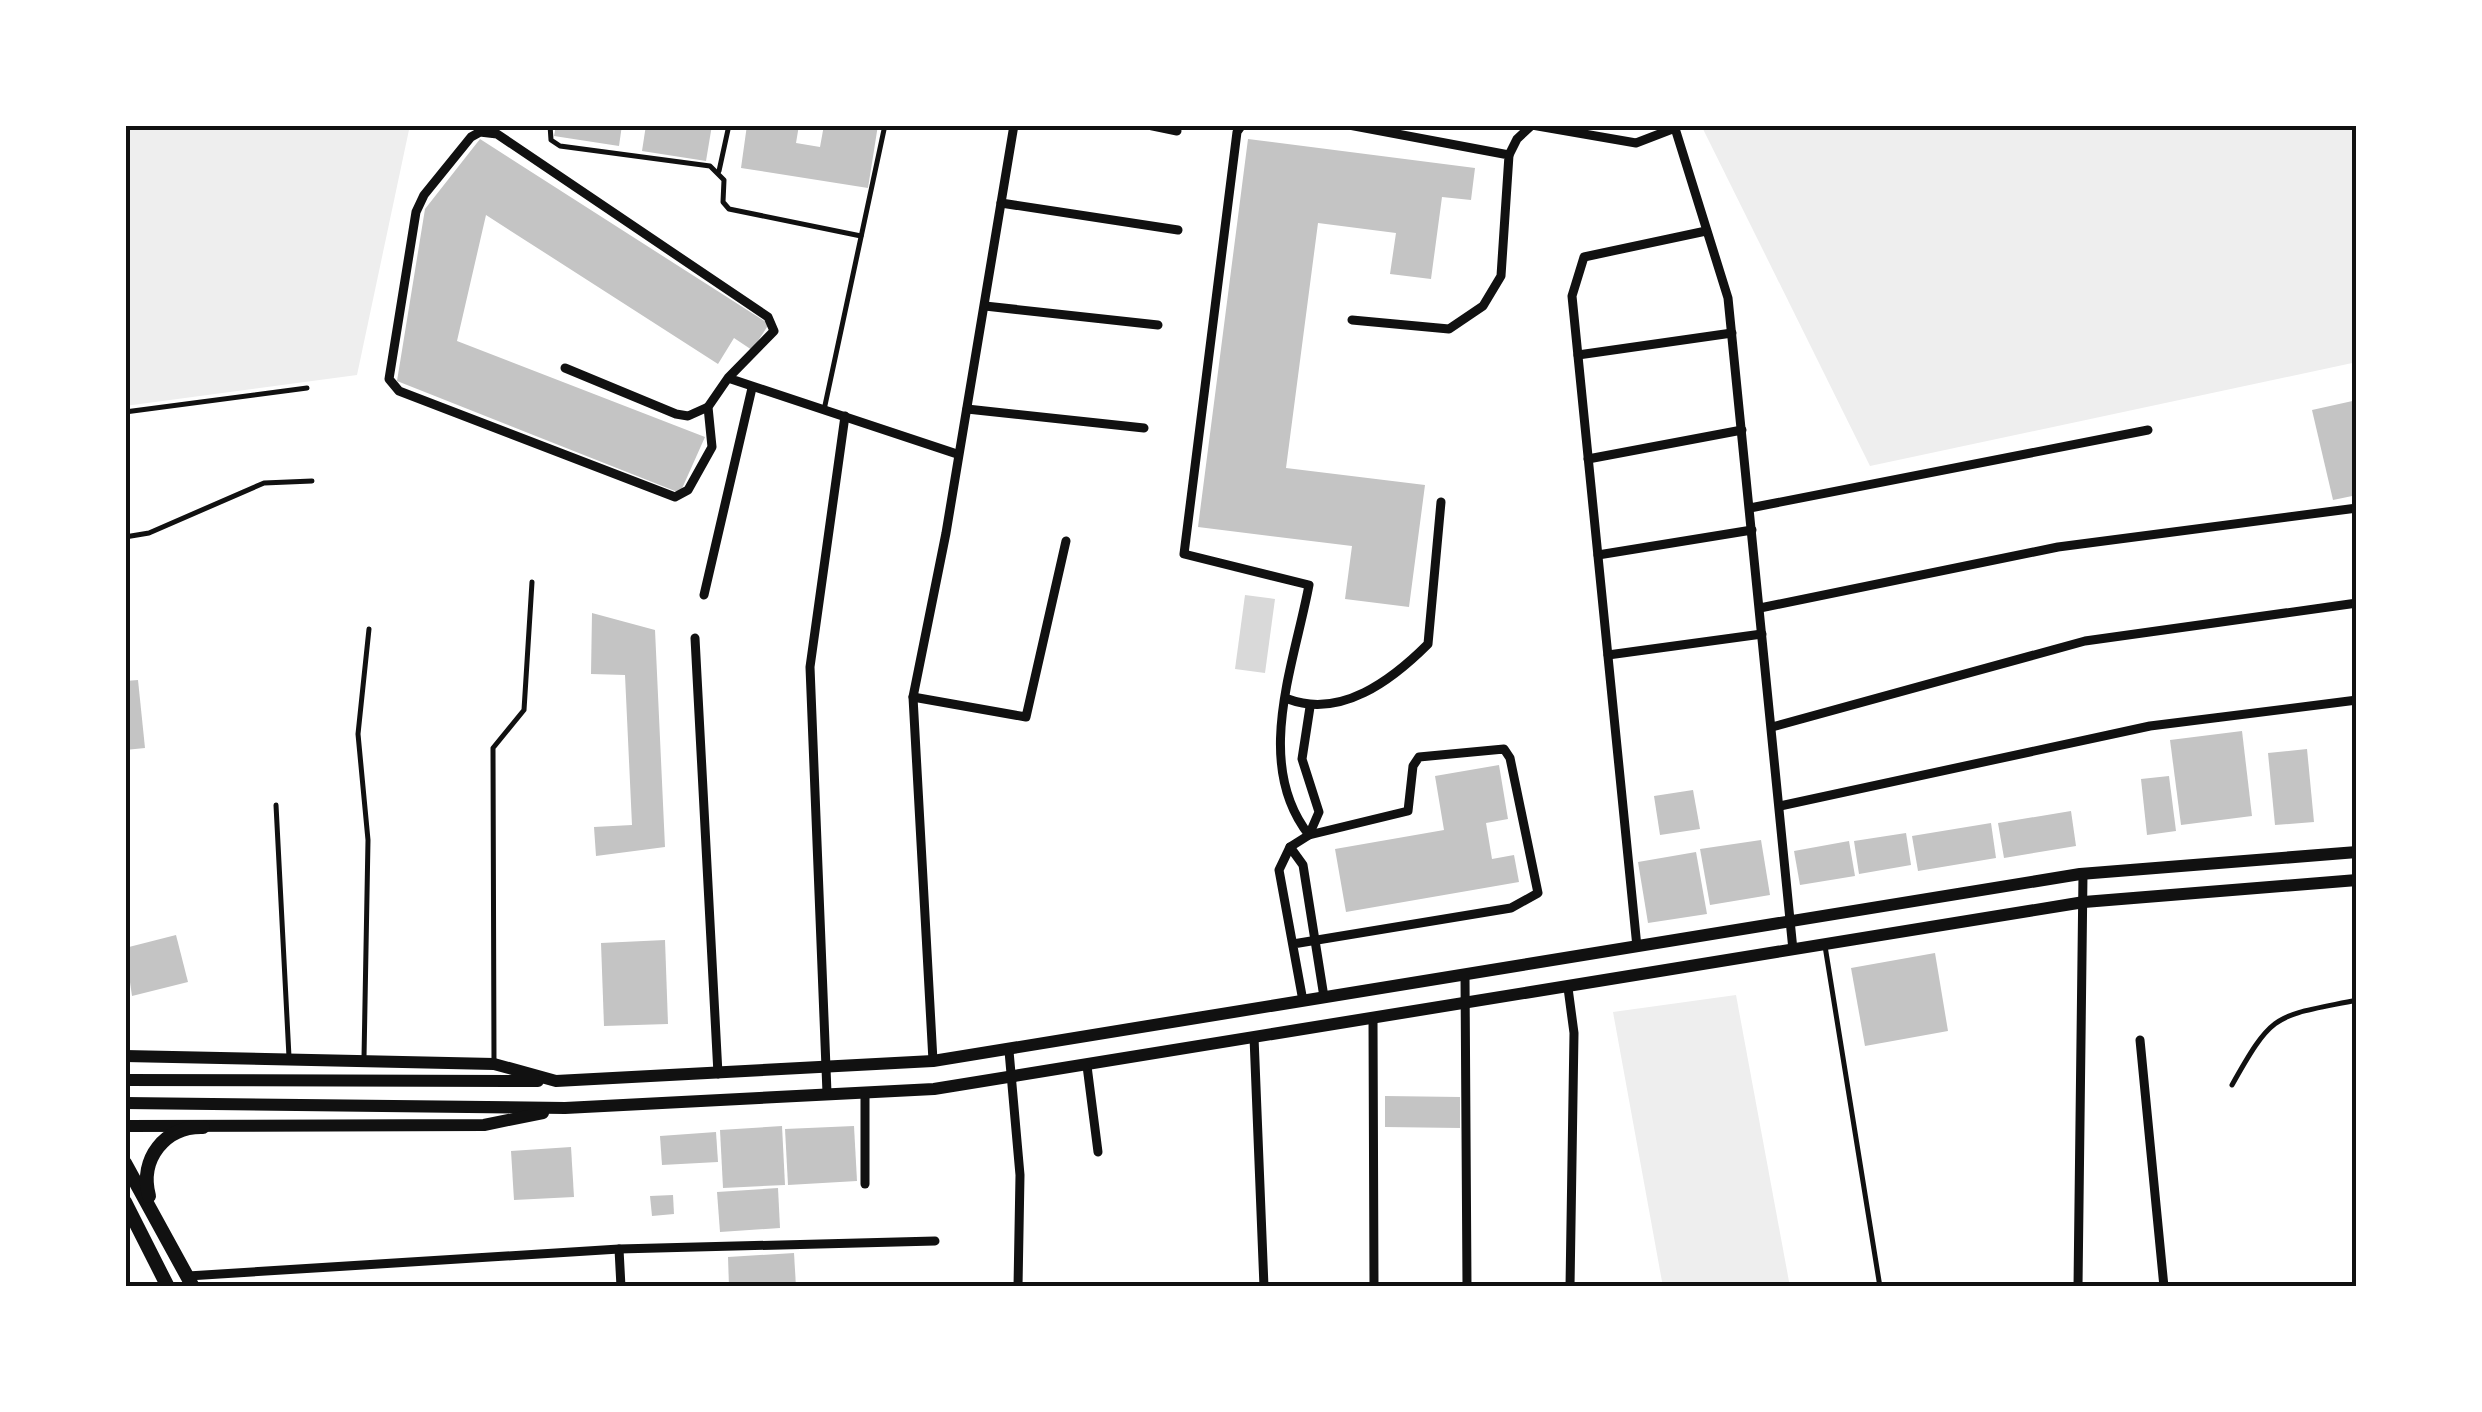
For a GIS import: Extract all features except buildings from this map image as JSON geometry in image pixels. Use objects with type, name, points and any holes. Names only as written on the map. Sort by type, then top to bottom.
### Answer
[{"type":"main road","points":[[125,1080],[556,1081],[933,1061],[2083,874],[2357,852]]},
{"type":"main road","points":[[125,1104],[566,1108],[864,1092],[1014,1079],[2084,902],[2357,880]]},
{"type":"main road","points":[[125,1056],[494,1064],[556,1081]]},
{"type":"main road","points":[[125,1126],[484,1125],[566,1108]]},
{"type":"main road","points":[[154,1211],[146,1176],[153,1154],[179,1130],[203,1127]]},
{"type":"main road","points":[[125,1162],[191,1282]]},
{"type":"main road","points":[[125,1202],[168,1287]]},
{"type":"street","points":[[933,1061],[913,698],[967,409],[1014,125]]},
{"type":"street","points":[[1148,125],[1177,130]]},
{"type":"street","points":[[1242,125],[1236,132],[1184,554],[1309,585],[1279,728],[1282,780],[1291,812],[1309,834]]},
{"type":"street","points":[[1348,125],[1508,154]]},
{"type":"street","points":[[1352,320],[1449,329],[1483,306],[1500,276],[1508,154],[1532,125],[1636,143],[1674,127],[1728,298],[1794,951]]},
{"type":"street","points":[[565,368],[688,416],[708,407],[728,378],[770,336],[774,323],[496,134],[480,132],[471,137],[424,196],[416,212],[390,379],[399,391],[676,497],[688,490],[712,447],[708,407]]},
{"type":"street","points":[[1002,203],[1178,230]]},
{"type":"street","points":[[1637,948],[1572,296],[1584,257],[1706,230]]},
{"type":"street","points":[[985,306],[1158,325]]},
{"type":"street","points":[[1578,355],[1732,332]]},
{"type":"street","points":[[728,378],[957,454]]},
{"type":"street","points":[[704,595],[752,388]]},
{"type":"street","points":[[967,409],[1144,428]]},
{"type":"street","points":[[827,1093],[810,667],[846,416]]},
{"type":"street","points":[[1588,459],[1742,430]]},
{"type":"street","points":[[1750,508],[2148,430]]},
{"type":"street","points":[[1288,699],[1310,707],[1357,696],[1396,675],[1428,644],[1440,502]]},
{"type":"street","points":[[1760,608],[2058,548],[2357,508]]},
{"type":"street","points":[[1598,556],[1752,530]]},
{"type":"street","points":[[913,698],[1026,717],[1066,541]]},
{"type":"street","points":[[1772,727],[2084,641],[2357,603]]},
{"type":"street","points":[[1608,656],[1762,634]]},
{"type":"street","points":[[695,638],[718,1074]]},
{"type":"street","points":[[1780,806],[2150,726],[2357,700]]},
{"type":"street","points":[[1309,834],[1319,812],[1302,759],[1310,707]]},
{"type":"street","points":[[1292,944],[1511,908],[1538,893],[1510,758],[1504,749],[1419,757],[1413,766],[1408,811],[1309,834],[1290,847],[1279,870],[1292,944],[1303,1001]]},
{"type":"street","points":[[1290,847],[1303,865],[1324,997]]},
{"type":"street","points":[[2078,1287],[2083,874]]},
{"type":"street","points":[[1465,975],[1467,1287]]},
{"type":"street","points":[[1568,988],[1574,1033],[1570,1287]]},
{"type":"street","points":[[1373,1018],[1374,1287]]},
{"type":"street","points":[[1254,1038],[1264,1287]]},
{"type":"street","points":[[2140,1040],[2164,1287]]},
{"type":"street","points":[[1009,1051],[1020,1175],[1018,1287]]},
{"type":"street","points":[[1087,1066],[1098,1152]]},
{"type":"street","points":[[864,1092],[865,1184]]},
{"type":"street","points":[[191,1282],[619,1249],[934,1241]]},
{"type":"street","points":[[619,1249],[620,1287]]},
{"type":"lane","points":[[550,125],[551,140],[560,146],[719,171]]},
{"type":"lane","points":[[729,125],[719,171],[723,202],[729,209],[862,236]]},
{"type":"lane","points":[[824,410],[885,125]]},
{"type":"lane","points":[[125,412],[307,388]]},
{"type":"lane","points":[[125,537],[149,533],[264,483],[312,481]]},
{"type":"lane","points":[[494,1064],[493,748],[524,710],[532,582]]},
{"type":"lane","points":[[364,1061],[368,840],[358,734],[369,629]]},
{"type":"lane","points":[[276,805],[289,1057]]},
{"type":"lane","points":[[1825,946],[1880,1287]]},
{"type":"lane","points":[[2232,1085],[2260,1035],[2274,1022],[2288,1014],[2357,1000]]},
{"type":"shaded area","points":[[129,125],[410,125],[357,375],[125,406]]},
{"type":"shaded area","points":[[1701,125],[2350,125],[2357,150],[2357,362],[1870,466]]},
{"type":"shaded area","points":[[1245,595],[1275,599],[1265,673],[1235,669]]},
{"type":"shaded area","points":[[1736,995],[1790,1287],[1663,1287],[1613,1012]]}]
